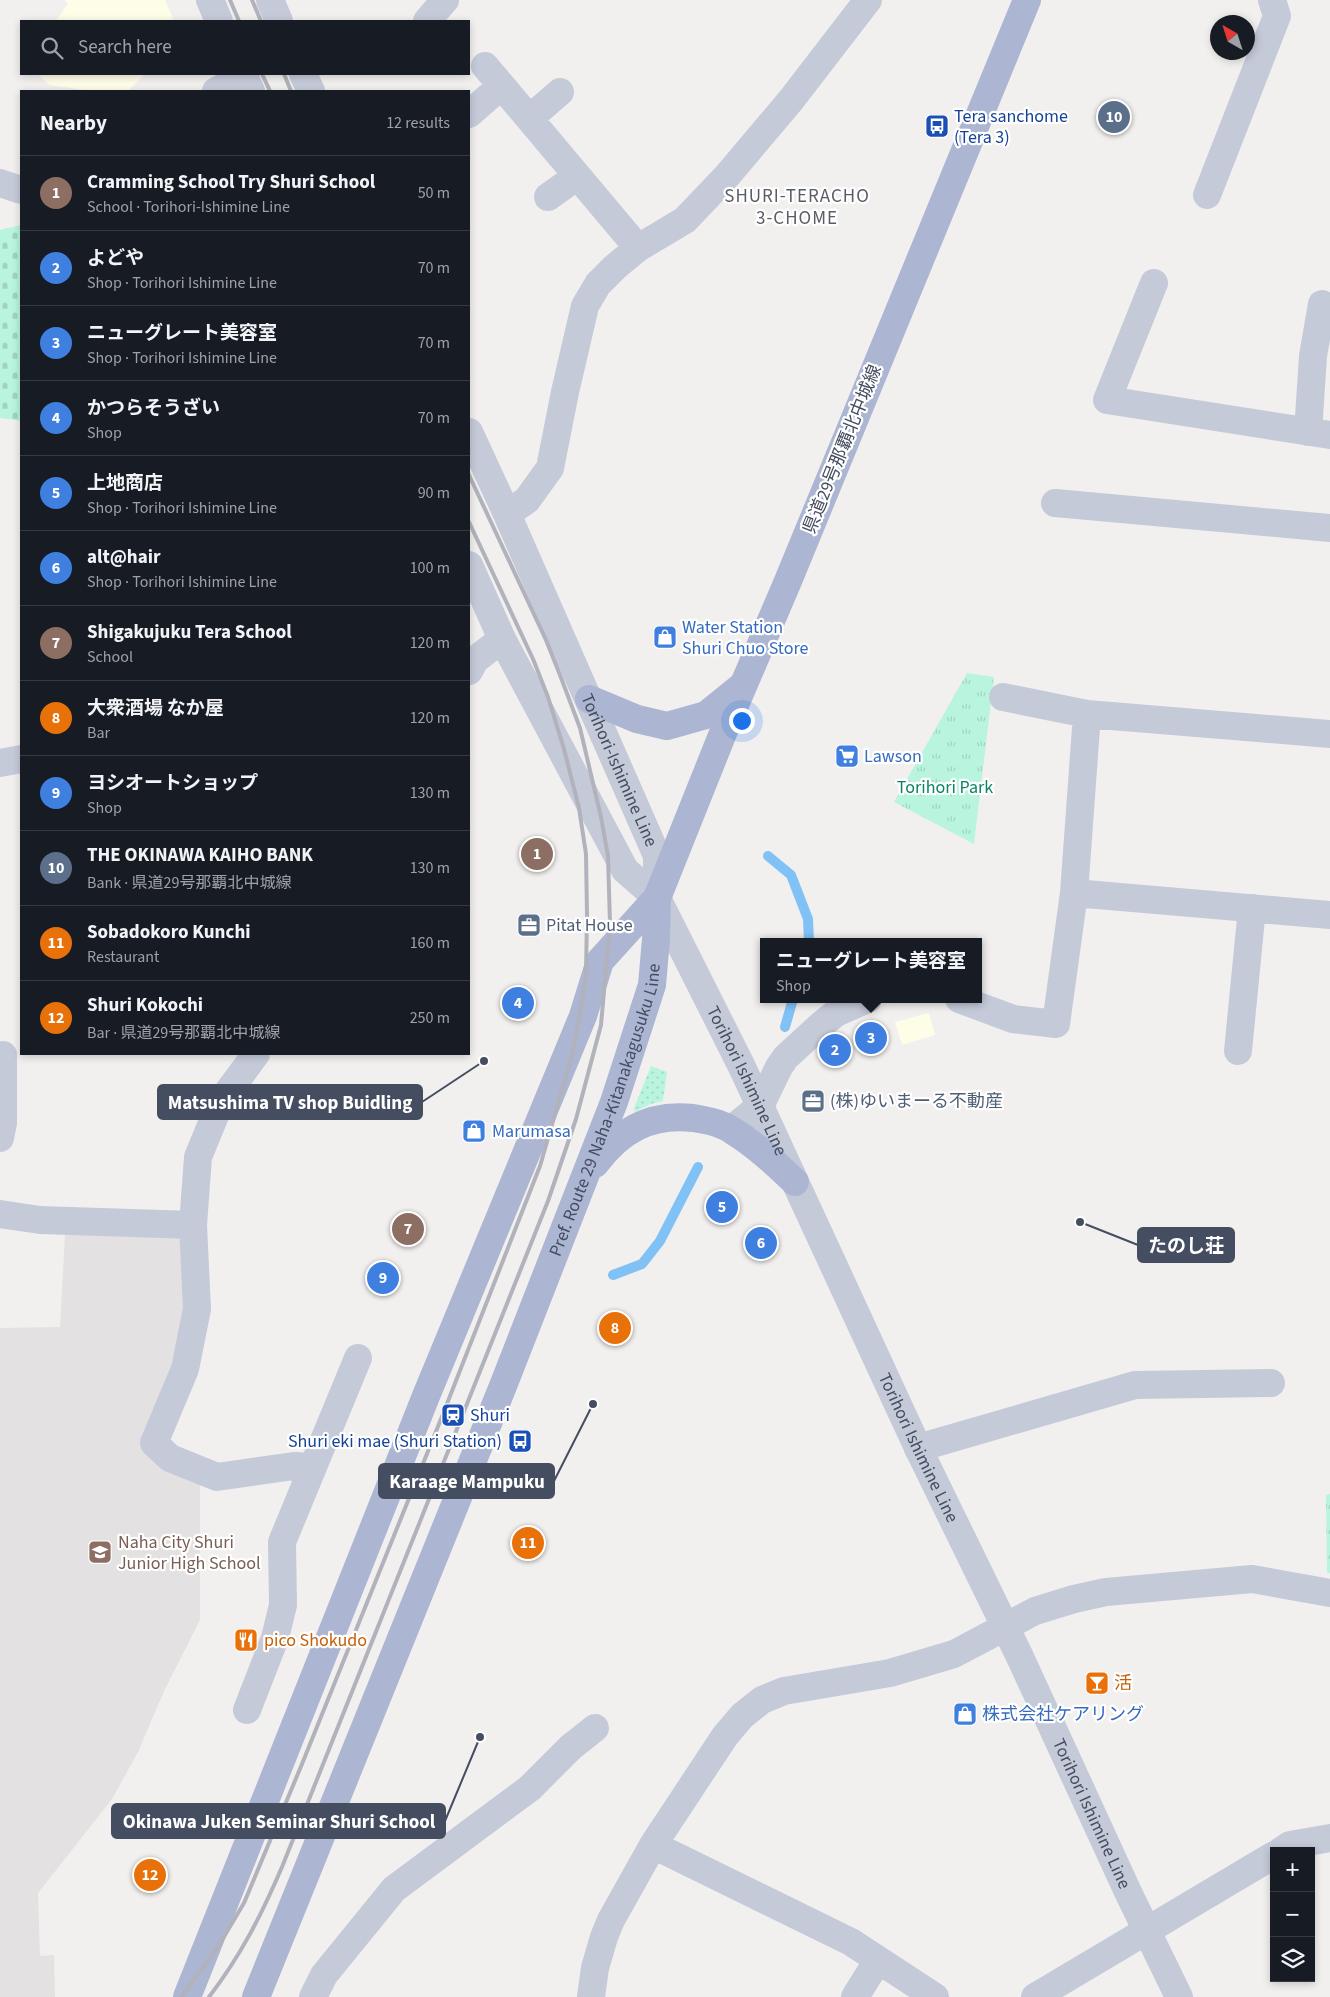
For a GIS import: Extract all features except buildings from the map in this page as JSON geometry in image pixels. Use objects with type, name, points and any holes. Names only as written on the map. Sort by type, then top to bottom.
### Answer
[{"type":"main road","name":"県道29号那覇北中城線","points":[[186,1997],[430,1387],[583,1016],[600,961],[658,898],[744,684],[1027,0]]},
{"type":"main road","points":[[589,699],[637,718],[667,726],[706,715],[744,684]]},
{"type":"main road","name":"Pref. Route 29 Naha-Kitanakagusuku Line","points":[[261,1996],[614,1102],[652,984],[658,898]]},
{"type":"main road","points":[[582,1182],[601,1157],[619,1138],[639,1125],[654,1119],[680,1116],[709,1120],[732,1129],[757,1147],[796,1182]]},
{"type":"street","points":[[210,0],[220,20]]},
{"type":"street","points":[[270,0],[279,20]]},
{"type":"street","points":[[428,20],[445,0]]},
{"type":"street","points":[[507,514],[527,500],[550,468],[585,306],[598,284],[638,248],[665,234],[685,220],[726,177],[791,100],[868,0]]},
{"type":"street","points":[[1207,196],[1277,16],[1272,0]]},
{"type":"street","points":[[303,75],[311,90]]},
{"type":"street","points":[[470,112],[493,76],[638,248]]},
{"type":"street","points":[[219,90],[246,80]]},
{"type":"street","points":[[530,118],[560,92]]},
{"type":"street","points":[[548,197],[576,176]]},
{"type":"street","points":[[0,183],[20,190]]},
{"type":"street","points":[[1154,283],[1107,400],[1319,433],[1313,356],[1322,304]]},
{"type":"street","name":"Torihori-Ishimine Line","points":[[470,434],[657,856],[658,898]]},
{"type":"street","points":[[1055,503],[1330,528]]},
{"type":"street","name":"Torihori-Ishimine Line","points":[[470,567],[502,639],[625,870],[658,898]]},
{"type":"street","points":[[470,669],[475,660],[502,639]]},
{"type":"street","points":[[1003,698],[1088,714],[1330,734]]},
{"type":"street","points":[[970,1003],[1013,1018],[1056,1024],[1074,893],[1088,714]]},
{"type":"street","points":[[0,762],[20,759]]},
{"type":"street","points":[[1074,893],[1330,915]]},
{"type":"street","name":"Torihori Ishimine Line","points":[[658,898],[760,1106],[918,1448],[1020,1657],[1179,1997]]},
{"type":"street","points":[[1238,1051],[1252,908]]},
{"type":"street","points":[[732,1129],[760,1106],[786,1057],[836,1013],[859,1003]]},
{"type":"street","points":[[0,1138],[3,1124],[3,1054]]},
{"type":"street","points":[[255,1055],[221,1101],[198,1157],[193,1225],[197,1309],[180,1367],[154,1443],[170,1458],[217,1478],[294,1466],[312,1467]]},
{"type":"street","points":[[0,1214],[40,1220],[193,1225]]},
{"type":"street","points":[[247,1710],[275,1638],[283,1605],[282,1542],[358,1358]]},
{"type":"street","points":[[918,1448],[1135,1385],[1272,1383]]},
{"type":"street","points":[[592,1997],[595,1968],[604,1937],[611,1920],[653,1845],[725,1736],[742,1716],[762,1700],[784,1691],[849,1681],[908,1668],[954,1654],[1035,1611],[1074,1599],[1106,1592],[1252,1579],[1330,1593]]},
{"type":"street","points":[[313,1997],[324,1975],[394,1889],[530,1788],[571,1747],[595,1728]]},
{"type":"street","points":[[1287,1847],[1330,1838]]},
{"type":"street","points":[[653,1845],[851,1942],[935,1997]]},
{"type":"street","points":[[1035,1997],[1270,1857]]},
{"type":"street","points":[[855,1997],[878,1960]]},
{"type":"shaded area","points":[[64,0],[165,0],[174,20],[57,20],[68,3]]},
{"type":"shaded area","points":[[38,75],[144,75],[129,90],[85,90],[50,85]]},
{"type":"shaded area","points":[[929,1013],[935,1035],[902,1045],[895,1022]]},
{"type":"shaded area","name":"Naha City Shuri Junior High School","points":[[65,1234],[182,1238],[190,1313],[146,1451],[200,1483],[200,1620],[164,1691],[138,1752],[112,1799],[38,1893],[40,1956],[54,1955],[55,1997],[0,1997],[0,1328],[60,1327]]},
{"type":"green space","points":[[20,225],[20,421],[0,418],[0,230]]},
{"type":"green space","name":"Torihori Park","points":[[967,673],[994,677],[974,844],[894,802]]},
{"type":"green space","points":[[651,1066],[667,1072],[663,1101],[634,1112],[634,1108]]},
{"type":"green space","points":[[1330,1494],[1330,1573],[1327,1573],[1326,1495]]},
{"type":"waterway","points":[[768,856],[791,875],[808,919],[809,938]]},
{"type":"waterway","points":[[785,1027],[792,1003]]},
{"type":"waterway","points":[[613,1275],[642,1264],[660,1241],[698,1167]]},
{"type":"railway","points":[[230,0],[239,20]]},
{"type":"railway","points":[[252,0],[261,20]]},
{"type":"railway","points":[[262,75],[270,90]]},
{"type":"railway","points":[[284,75],[291,90]]},
{"type":"railway","points":[[209,1997],[250,1935],[282,1867],[548,1201],[576,1119],[601,1025],[610,924],[608,856],[580,728],[546,640],[470,477]]},
{"type":"railway","points":[[181,1997],[216,1950],[244,1903],[302,1764],[443,1414],[540,1166],[572,1055],[586,973],[586,854],[579,808],[548,697],[533,659],[470,524]]},
{"type":"place","name":"THE OKINAWA KAIHO BANK","points":[[1114,117]]},
{"type":"place","name":"Tera sanchome (Tera 3)","points":[[937,126]]},
{"type":"place","name":"Water Station Shuri Chuo Store","points":[[665,637]]},
{"type":"place","name":"Lawson","points":[[847,756]]},
{"type":"place","name":"Cramming School Try Shuri School","points":[[537,854]]},
{"type":"place","name":"Pitat House","points":[[529,925]]},
{"type":"place","name":"かつらそうざい","points":[[518,1003]]},
{"type":"place","name":"ニューグレート美容室","points":[[871,1038]]},
{"type":"place","name":"よどや","points":[[835,1050]]},
{"type":"place","name":"Matsushima TV shop Buidling","points":[[484,1061]]},
{"type":"place","name":"(株)ゆいまーる不動産","points":[[813,1101]]},
{"type":"place","name":"Marumasa","points":[[474,1131]]},
{"type":"place","name":"上地商店","points":[[722,1207]]},
{"type":"place","name":"たのし荘","points":[[1080,1222]]},
{"type":"place","name":"Shigakujuku Tera School","points":[[408,1229]]},
{"type":"place","name":"alt@hair","points":[[761,1243]]},
{"type":"place","name":"ヨシオートショップ","points":[[383,1278]]},
{"type":"place","name":"大衆酒場 なか屋","points":[[615,1328]]},
{"type":"place","name":"Karaage Mampuku","points":[[593,1404]]},
{"type":"place","name":"Shuri","points":[[453,1415]]},
{"type":"place","name":"Shuri eki mae (Shuri Station)","points":[[520,1441]]},
{"type":"place","name":"Sobadokoro Kunchi","points":[[528,1543]]},
{"type":"place","name":"Naha City Shuri Junior High School","points":[[100,1552]]},
{"type":"place","name":"pico Shokudo","points":[[246,1640]]},
{"type":"place","name":"活","points":[[1097,1683]]},
{"type":"place","name":"株式会社ケアリング","points":[[965,1714]]},
{"type":"place","name":"Okinawa Juken Seminar Shuri School","points":[[480,1737]]},
{"type":"place","name":"Shuri Kokochi","points":[[150,1875]]},
{"type":"district","name":"SHURI-TERACHO 3-CHOME","points":[[797,206]]}]
